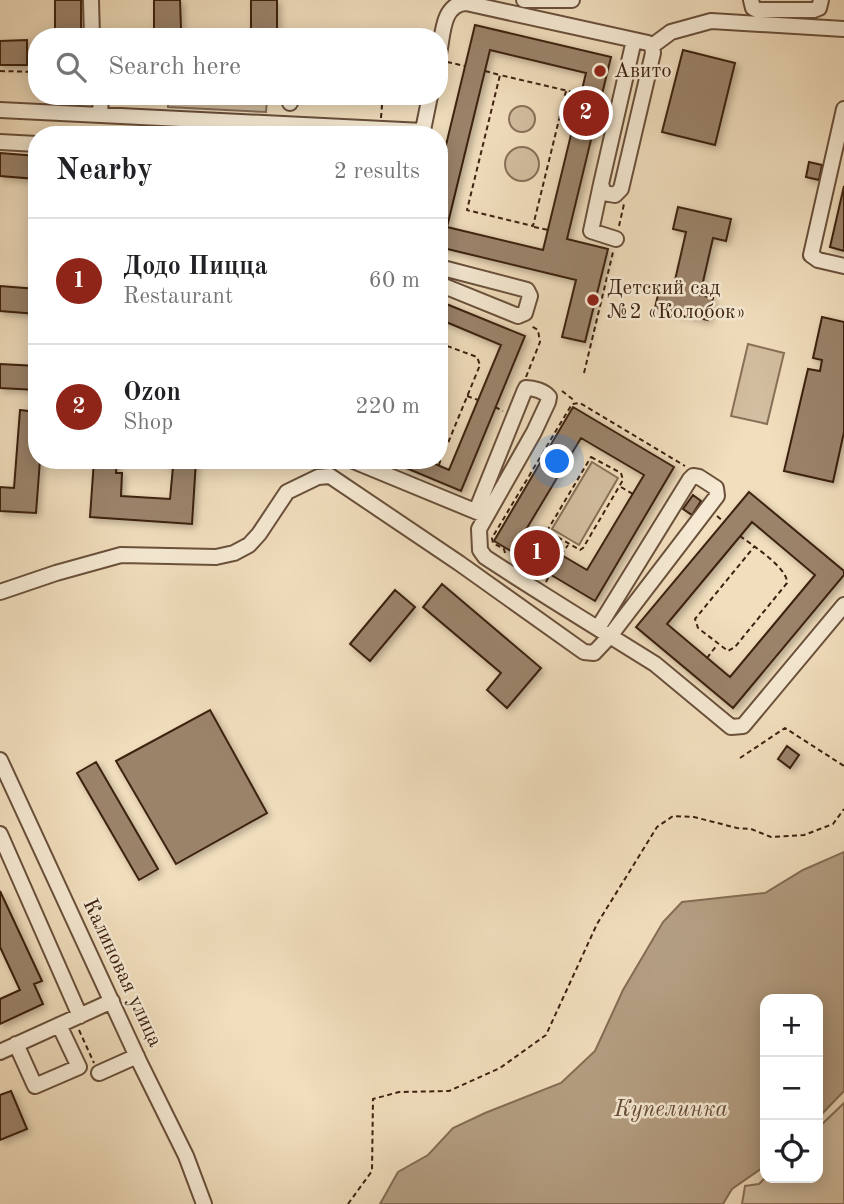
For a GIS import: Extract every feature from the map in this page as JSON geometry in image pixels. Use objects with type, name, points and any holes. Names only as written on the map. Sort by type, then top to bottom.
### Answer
[{"type":"street","points":[[91,0],[92,28]]},
{"type":"street","points":[[524,0],[572,0]]},
{"type":"street","points":[[751,0],[753,8],[757,10],[814,10],[819,8],[821,0]]},
{"type":"street","points":[[445,28],[452,3],[466,3],[652,46]]},
{"type":"street","points":[[652,46],[671,32],[711,21],[844,29]]},
{"type":"street","points":[[616,239],[591,231],[634,40]]},
{"type":"street","points":[[601,184],[601,189],[609,195],[619,193],[621,189],[652,46]]},
{"type":"street","points":[[100,115],[101,105]]},
{"type":"street","points":[[424,126],[428,105]]},
{"type":"street","points":[[844,109],[811,255],[818,260],[844,266]]},
{"type":"street","points":[[0,110],[297,126]]},
{"type":"street","points":[[0,142],[28,144]]},
{"type":"street","points":[[448,269],[527,290],[530,296],[525,313],[518,316],[448,288]]},
{"type":"street","points":[[481,513],[534,432],[548,402],[549,397],[546,394],[526,387],[481,513],[480,550],[485,557],[655,664],[731,727],[740,728],[844,605]]},
{"type":"street","points":[[373,469],[481,513]]},
{"type":"street","points":[[0,592],[121,555],[216,557],[234,553],[249,545],[259,534],[287,492],[324,475],[335,478],[584,652],[594,653],[604,632],[690,479],[693,476],[699,477],[716,488],[717,496],[604,632]]},
{"type":"street","points":[[459,563],[468,551],[480,550]]},
{"type":"street","name":"Калиновая улица","points":[[0,760],[186,1156],[204,1204]]},
{"type":"street","points":[[0,834],[80,1016]]},
{"type":"street","points":[[0,1052],[112,1001]]},
{"type":"street","points":[[16,1044],[35,1086],[79,1067],[60,1025]]},
{"type":"street","points":[[99,1073],[138,1056]]},
{"type":"path","points":[[448,62],[465,66]]},
{"type":"path","points":[[0,71],[28,72]]},
{"type":"path","points":[[485,71],[581,94]]},
{"type":"path","points":[[500,75],[467,211],[548,230]]},
{"type":"path","points":[[533,226],[566,91]]},
{"type":"path","points":[[381,121],[382,105]]},
{"type":"path","points":[[584,373],[624,204]]},
{"type":"path","points":[[526,387],[524,382],[540,342],[538,330],[531,326]]},
{"type":"path","points":[[448,347],[480,360],[448,441]]},
{"type":"path","points":[[562,391],[575,399],[575,402],[686,467]]},
{"type":"path","points":[[467,396],[478,401]]},
{"type":"path","points":[[501,560],[505,551],[492,538],[575,402]]},
{"type":"path","points":[[596,458],[621,473],[623,480],[620,486],[583,548],[575,550],[549,534],[547,527],[587,459],[596,458]]},
{"type":"path","points":[[620,486],[633,494]]},
{"type":"path","points":[[740,536],[754,547],[784,572],[788,583],[735,647],[728,650],[698,628],[695,620],[754,547]]},
{"type":"path","points":[[561,555],[568,545]]},
{"type":"path","points":[[707,658],[718,645]]},
{"type":"path","points":[[740,758],[785,728],[844,766]]},
{"type":"path","points":[[348,1204],[372,1171],[373,1099],[399,1092],[449,1091],[500,1068],[546,1035],[597,924],[657,827],[673,816],[682,816],[737,828],[751,828],[771,837],[804,835],[833,824],[844,809]]},
{"type":"path","points":[[60,1025],[77,1026],[99,1073]]},
{"type":"shaded area","points":[[168,105],[267,105],[266,112]]},
{"type":"shaded area","points":[[522,106],[531,110],[535,119],[531,128],[522,132],[513,128],[509,119],[513,110]]},
{"type":"shaded area","points":[[522,147],[534,152],[539,164],[534,176],[522,181],[510,176],[505,164],[510,152]]},
{"type":"shaded area","points":[[748,344],[784,353],[767,424],[731,416]]},
{"type":"shaded area","points":[[592,462],[618,478],[579,545],[552,529]]},
{"type":"shaded area","points":[[844,1103],[844,1204],[742,1204],[745,1186],[760,1183],[823,1183],[823,1123]]},
{"type":"water","name":"Купелинка","points":[[844,852],[844,1091],[823,1113],[823,994],[760,994],[760,1169],[732,1189],[723,1204],[380,1204],[398,1172],[428,1155],[453,1128],[561,1083],[595,1051],[623,990],[663,922],[682,902],[765,893],[803,870]]},
{"type":"building","points":[[55,0],[81,0],[81,28],[55,28]]},
{"type":"building","points":[[154,0],[180,0],[181,28],[154,28]]},
{"type":"building","points":[[251,0],[277,0],[277,28],[251,28]]},
{"type":"building","points":[[475,25],[611,57],[567,239],[608,249],[585,342],[562,337],[576,280],[448,249],[448,227],[543,250],[586,73],[490,50],[448,223],[448,137]]},
{"type":"building","points":[[27,40],[27,65],[0,65],[0,41]]},
{"type":"building","points":[[683,50],[735,63],[715,145],[662,132]]},
{"type":"building","points":[[0,153],[28,155],[28,178],[0,176]]},
{"type":"building","points":[[809,162],[822,165],[819,180],[806,177]]},
{"type":"building","points":[[844,186],[844,251],[830,247]]},
{"type":"building","points":[[678,207],[731,219],[726,241],[713,238],[700,295],[713,298],[708,320],[655,308],[660,286],[673,289],[686,232],[673,229]]},
{"type":"building","points":[[0,286],[28,288],[28,313],[0,311]]},
{"type":"building","points":[[448,305],[525,336],[461,491],[408,469],[449,470],[501,345],[448,323]]},
{"type":"building","points":[[822,317],[844,322],[844,432],[833,482],[784,471],[808,369],[820,371],[822,360],[813,358]]},
{"type":"building","points":[[0,364],[28,366],[28,390],[0,388]]},
{"type":"building","points":[[573,407],[674,467],[595,601],[494,541]],"holes":[[[581,438],[644,475],[587,570],[524,533]]]},
{"type":"building","points":[[20,410],[28,411],[28,469],[39,469],[36,513],[0,511],[0,487],[14,488]]},
{"type":"building","points":[[93,469],[116,469],[116,473],[122,473],[121,496],[170,499],[173,469],[195,469],[192,524],[90,517]]},
{"type":"building","points":[[749,492],[844,571],[844,575],[733,708],[636,627]],"holes":[[[752,522],[815,575],[730,677],[667,624]]]},
{"type":"building","points":[[693,495],[701,501],[692,515],[683,509]]},
{"type":"building","points":[[442,584],[541,668],[507,708],[487,690],[501,673],[423,607]]},
{"type":"building","points":[[395,590],[415,607],[370,661],[350,644]]},
{"type":"building","points":[[210,710],[267,813],[176,864],[116,761]]},
{"type":"building","points":[[787,746],[799,755],[790,768],[778,759]]},
{"type":"building","points":[[96,762],[158,869],[139,880],[77,773]]},
{"type":"building","points":[[0,891],[42,981],[34,984],[43,1004],[0,1024],[0,999],[20,990],[0,947]]},
{"type":"building","points":[[11,1091],[27,1129],[0,1140],[0,1095]]},
{"type":"place","name":"Авито","points":[[600,71]]},
{"type":"place","name":"Ozon","points":[[586,113]]},
{"type":"place","name":"Детский сад №2 «Колобок»","points":[[593,300]]},
{"type":"place","name":"Додо Пицца","points":[[537,553]]}]
